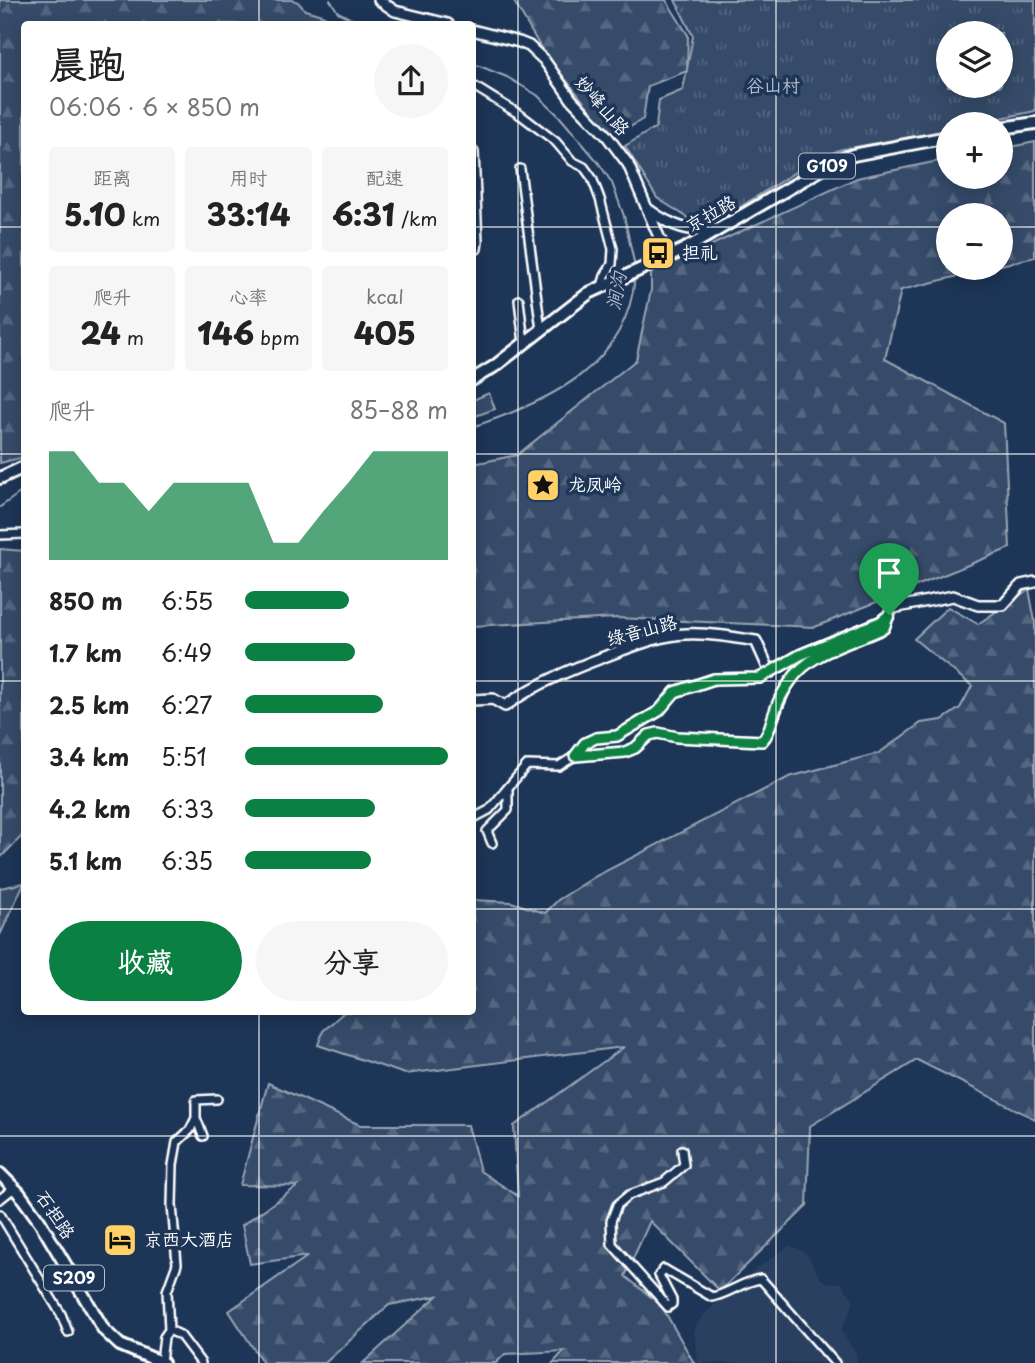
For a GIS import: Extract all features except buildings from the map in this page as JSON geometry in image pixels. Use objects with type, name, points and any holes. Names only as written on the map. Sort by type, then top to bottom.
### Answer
[{"type":"main road","points":[[1013,126],[1035,123]]},
{"type":"main road","name":"京拉路","points":[[476,375],[602,286],[665,259],[832,163],[853,155],[936,139]]},
{"type":"main road","points":[[0,478],[21,468]]},
{"type":"main road","name":"石担路","points":[[0,1174],[40,1222],[104,1330],[120,1345],[162,1363]]},
{"type":"street","points":[[379,0],[395,11],[437,21]]},
{"type":"street","name":"妙峰山路","points":[[476,31],[528,46],[544,60],[572,100],[607,135],[624,157],[648,209],[665,259]]},
{"type":"street","points":[[476,87],[522,116],[556,142],[572,161],[584,167],[592,178],[613,249],[612,264],[602,286]]},
{"type":"street","points":[[520,169],[541,330]]},
{"type":"street","points":[[476,206],[476,248]]},
{"type":"street","points":[[648,209],[681,228],[700,231],[719,229]]},
{"type":"street","points":[[519,300],[524,343]]},
{"type":"street","points":[[0,535],[21,534]]},
{"type":"street","points":[[575,756],[625,752],[635,748],[649,735],[658,733],[677,737],[762,741],[767,737],[775,710],[789,682],[801,668],[814,658],[884,628],[893,608],[953,596],[978,605],[1003,605],[1021,585],[1035,582]]},
{"type":"street","points":[[476,817],[489,810],[527,765],[559,766],[575,756],[585,743],[596,738],[617,736],[659,711],[675,692],[714,679],[760,678],[800,655],[880,622],[889,615]]},
{"type":"street","name":"绿音山路","points":[[476,700],[493,699],[505,706],[560,674],[645,642],[682,634],[711,634],[756,641],[770,672]]},
{"type":"street","points":[[492,844],[487,831],[508,810],[508,789]]},
{"type":"street","points":[[203,1136],[196,1118],[196,1100],[218,1099]]},
{"type":"street","points":[[162,1363],[164,1337],[169,1330],[167,1291],[177,1264],[172,1205],[173,1165],[177,1142],[190,1130],[196,1118]]},
{"type":"street","points":[[682,1150],[684,1165],[675,1175],[629,1195],[617,1205],[611,1222],[612,1244],[668,1307],[672,1300],[659,1275],[664,1269],[712,1297],[727,1294],[755,1279],[761,1279],[835,1363]]},
{"type":"street","points":[[0,1199],[14,1188]]},
{"type":"street","points":[[0,1214],[61,1314],[68,1332]]},
{"type":"street","points":[[169,1330],[180,1335],[201,1363]]},
{"type":"shaded area","points":[[790,1245],[806,1253],[820,1278],[829,1283],[841,1283],[853,1299],[853,1305],[841,1331],[856,1353],[857,1363],[698,1363],[694,1330],[702,1316],[755,1270]]},
{"type":"green space","points":[[0,0],[293,0],[305,10],[333,21],[21,21],[21,458],[0,463]]},
{"type":"green space","points":[[513,0],[666,0],[688,35],[687,71],[648,86],[643,119],[613,138],[544,53]]},
{"type":"green space","name":"谷山村","points":[[675,0],[1035,0],[1035,111],[1013,116],[1013,112],[936,112],[936,132],[839,150],[805,166],[729,214],[715,219],[693,221],[657,198],[625,146],[656,127],[659,100],[683,90],[693,36]]},
{"type":"green space","points":[[1035,142],[1035,257],[1013,262],[1013,203],[936,203],[936,280],[942,280],[901,290],[885,359],[1004,423],[1010,548],[815,627],[616,618],[476,626],[476,463],[517,455],[636,360],[651,290],[651,273],[857,178],[936,162],[936,189],[1013,189],[1013,147]]},
{"type":"green space","points":[[489,393],[495,409],[476,416],[476,399]]},
{"type":"green space","points":[[0,549],[21,551],[21,837],[0,858]]},
{"type":"green space","points":[[1029,589],[1035,622],[1035,1119],[917,1060],[810,1126],[807,1206],[720,1291],[650,1221],[625,1276],[661,1305],[694,1363],[553,1363],[564,1351],[505,1354],[496,1363],[363,1363],[437,1296],[389,1305],[325,1363],[263,1363],[229,1311],[308,1256],[250,1264],[242,1225],[298,1186],[240,1185],[268,1083],[360,1125],[468,1125],[480,1171],[518,1196],[514,1126],[624,1047],[405,1074],[318,1045],[323,1031],[341,1015],[476,1015],[476,900],[511,902],[545,913],[558,900],[596,876],[789,777],[879,753],[921,723],[942,720],[960,708],[972,686],[914,639],[948,607],[978,624]]},
{"type":"green space","points":[[21,884],[21,890],[0,935],[0,888]]},
{"type":"waterway","name":"涧沟","points":[[330,0],[338,12],[355,21]]},
{"type":"waterway","name":"涧沟","points":[[476,65],[507,77],[537,95],[559,116],[598,162],[612,183],[624,216],[635,267]]},
{"type":"waterway","name":"涧沟","points":[[476,426],[529,406],[555,392],[579,376],[600,357],[617,334],[629,307],[635,276]]},
{"type":"waterway","name":"涧沟","points":[[0,507],[21,492]]},
{"type":"place","name":"担礼","points":[[658,253]]},
{"type":"place","name":"龙凤岭","points":[[543,485]]},
{"type":"place","name":"京西大酒店","points":[[120,1240]]},
{"type":"route","points":[[889,615],[884,628],[814,658],[801,668],[789,682],[775,710],[767,737],[762,741],[677,737],[658,733],[649,735],[635,748],[625,752],[575,756],[585,743],[596,738],[617,736],[639,724],[659,711],[675,692],[714,679],[760,678],[800,655],[880,622],[889,615]]}]
